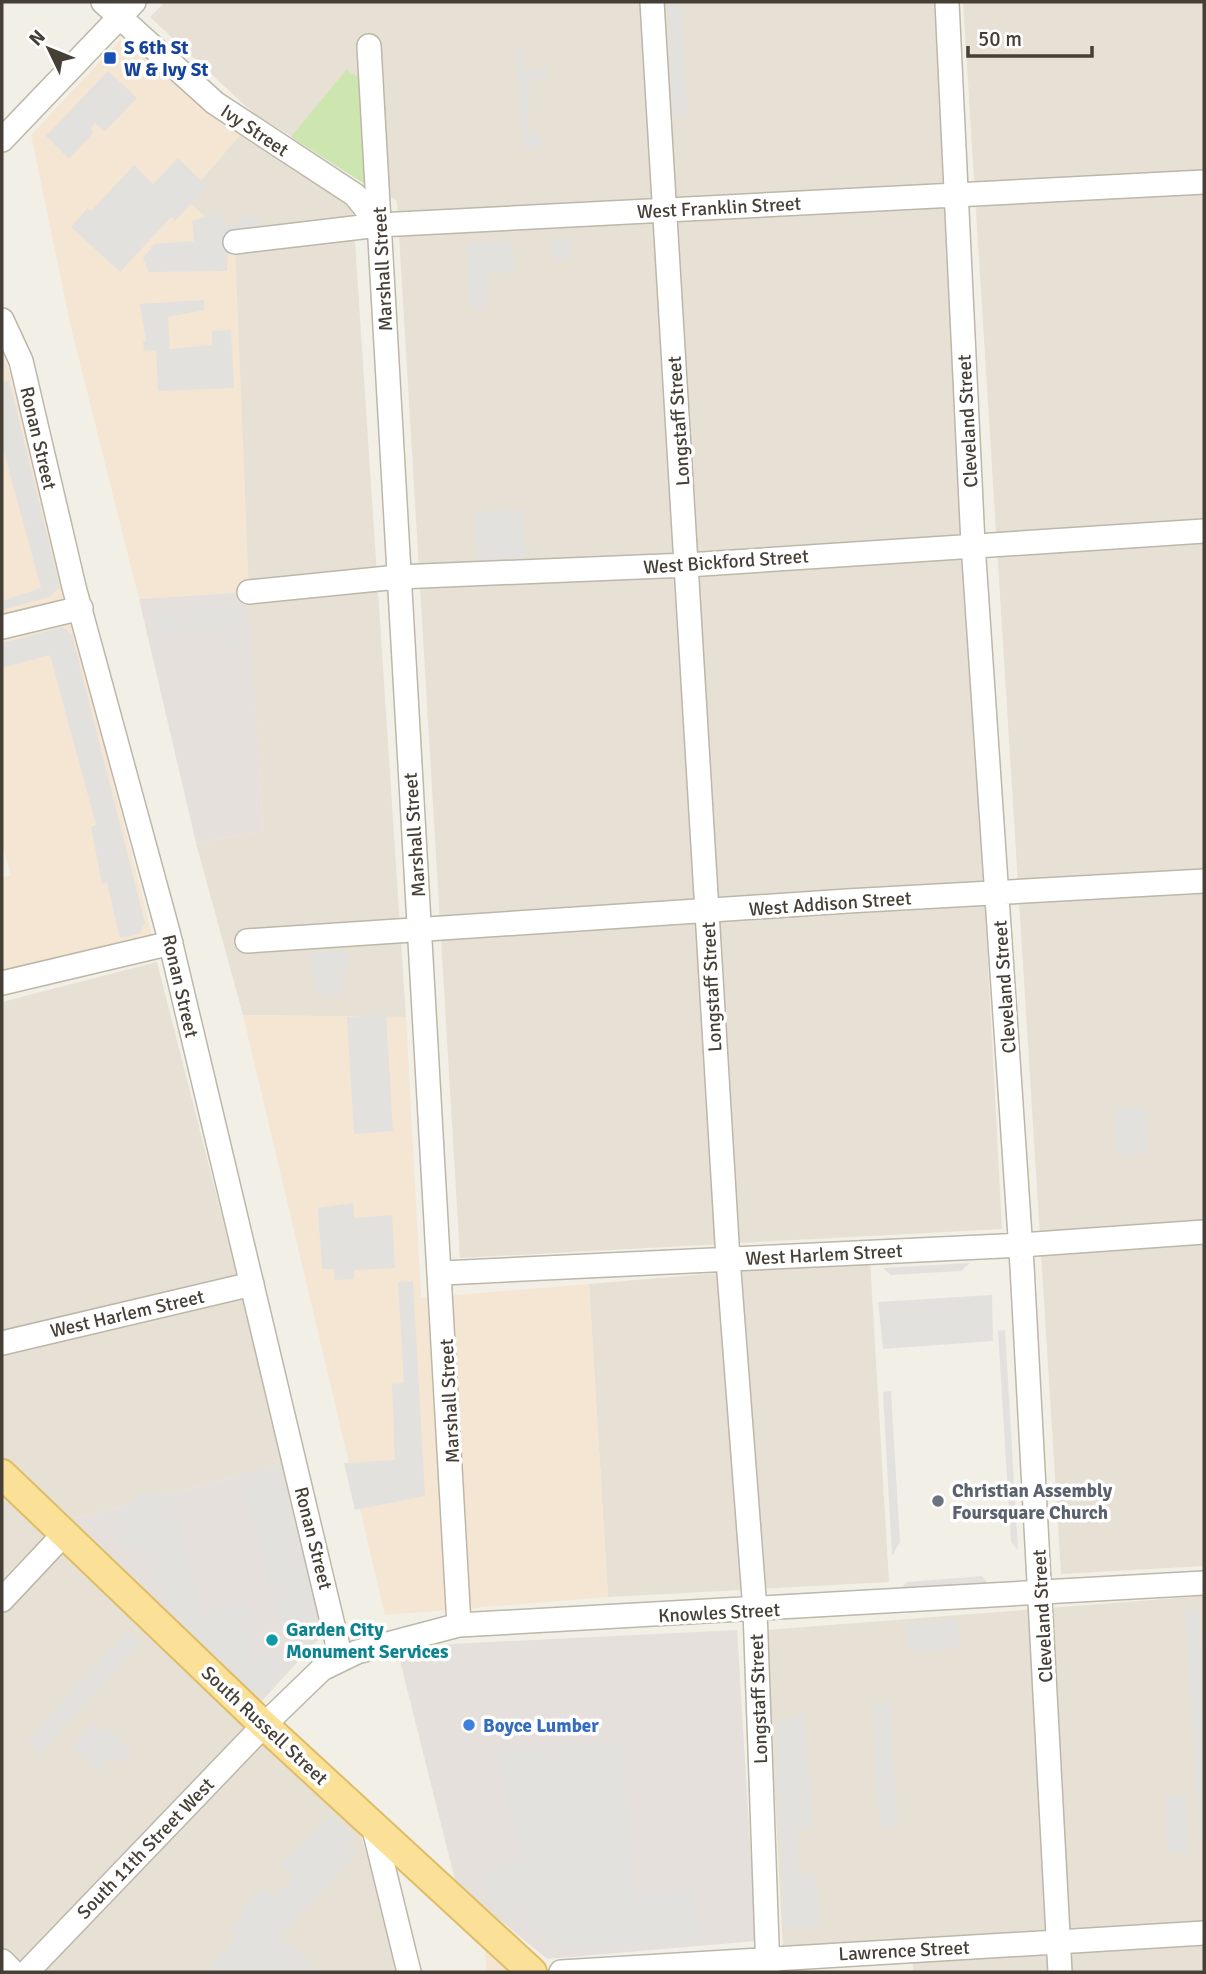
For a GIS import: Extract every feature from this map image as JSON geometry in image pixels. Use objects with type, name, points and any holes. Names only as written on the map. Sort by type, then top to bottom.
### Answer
[{"type":"main road","name":"South Russell Street","points":[[2,1474],[264,1724],[532,1972]]},
{"type":"street","name":"Longstaff Street","points":[[652,2],[728,1259],[755,1610],[768,1965]]},
{"type":"street","name":"Cleveland Street","points":[[947,2],[973,544],[1021,1245],[1060,1972]]},
{"type":"street","points":[[2,140],[119,7]]},
{"type":"street","name":"Ivy Street","points":[[119,7],[215,103],[355,195],[379,225]]},
{"type":"street","name":"Marshall Street","points":[[369,46],[398,577],[443,1273],[459,1625]]},
{"type":"street","name":"West Franklin Street","points":[[235,242],[379,225],[1204,182]]},
{"type":"street","name":"Ronan Street","points":[[2,320],[21,361],[81,608],[171,943],[341,1659]]},
{"type":"street","name":"West Bickford Street","points":[[249,592],[398,577],[687,565],[973,544],[1204,531]]},
{"type":"street","points":[[2,627],[81,608]]},
{"type":"street","name":"West Addison Street","points":[[247,941],[1204,881]]},
{"type":"street","points":[[2,983],[171,943]]},
{"type":"street","name":"West Harlem Street","points":[[443,1273],[1021,1245],[1204,1232]]},
{"type":"street","name":"West Harlem Street","points":[[2,1343],[252,1284]]},
{"type":"street","points":[[2,1600],[64,1534]]},
{"type":"street","name":"Knowles Street","points":[[264,1724],[323,1669],[341,1659],[377,1646],[459,1625],[1204,1583]]},
{"type":"street","name":"South 11th Street West","points":[[27,1972],[264,1724]]},
{"type":"street","points":[[373,1825],[407,1971]]},
{"type":"street","name":"Lawrence Street","points":[[561,1972],[768,1965],[1058,1941],[1204,1933]]},
{"type":"street","points":[[2,1961],[13,1972]]},
{"type":"shaded area","points":[[165,2],[937,2],[1002,1229],[460,1258],[397,201],[252,112],[150,17]]},
{"type":"shaded area","points":[[667,2],[681,2],[688,114],[673,115]]},
{"type":"shaded area","points":[[963,2],[1204,2],[1204,1566],[1061,1574]]},
{"type":"shaded area","points":[[120,40],[135,47],[240,135],[185,199],[235,242],[249,592],[139,599],[71,327],[31,135]]},
{"type":"shaded area","points":[[516,47],[521,47],[523,70],[547,69],[547,79],[529,81],[529,134],[540,134],[541,147],[523,149]]},
{"type":"shaded area","points":[[108,71],[137,98],[105,131],[95,123],[91,128],[94,132],[69,159],[46,136]]},
{"type":"shaded area","points":[[240,135],[340,196],[353,211],[406,1017],[243,1015],[196,843],[263,831],[247,573],[185,199]]},
{"type":"shaded area","points":[[178,158],[207,186],[175,221],[171,217],[120,272],[71,227],[87,208],[91,211],[134,165],[153,184]]},
{"type":"shaded area","points":[[218,212],[227,225],[240,224],[239,217],[258,214],[260,231],[229,233],[227,271],[149,272],[143,258],[154,244],[194,241],[192,221]]},
{"type":"shaded area","points":[[570,239],[570,259],[553,260],[552,240]]},
{"type":"shaded area","points":[[513,242],[514,272],[487,274],[487,308],[470,309],[466,244]]},
{"type":"shaded area","points":[[204,300],[204,310],[168,317],[170,349],[212,345],[212,331],[231,330],[234,388],[158,391],[156,351],[144,350],[143,342],[146,341],[140,304]]},
{"type":"shaded area","points":[[2,353],[9,370],[152,935],[2,973],[2,878],[11,875],[2,843]]},
{"type":"shaded area","points":[[9,380],[60,587],[49,597],[2,610],[2,601],[41,588],[2,445],[2,382]]},
{"type":"shaded area","points":[[522,509],[527,557],[479,560],[474,516],[478,512]]},
{"type":"shaded area","points":[[249,592],[263,831],[196,843],[139,599]]},
{"type":"shaded area","points":[[243,605],[245,646],[228,647],[226,628],[153,632],[148,613]]},
{"type":"shaded area","points":[[63,627],[72,635],[145,923],[139,934],[120,938],[107,883],[102,884],[91,827],[96,825],[50,655],[2,668],[2,643]]},
{"type":"shaded area","points":[[348,951],[349,970],[343,971],[343,995],[314,994],[311,953]]},
{"type":"shaded area","points":[[157,962],[285,1464],[68,1520],[2,1457],[2,1002]]},
{"type":"shaded area","points":[[386,1014],[393,1131],[354,1134],[347,1017]]},
{"type":"shaded area","points":[[243,1015],[406,1017],[421,1298],[589,1284],[608,1597],[385,1615]]},
{"type":"shaded area","points":[[1145,1107],[1147,1154],[1117,1155],[1116,1109]]},
{"type":"shaded area","points":[[353,1203],[354,1218],[392,1215],[395,1268],[354,1270],[354,1279],[335,1280],[334,1269],[322,1269],[318,1208]]},
{"type":"shaded area","points":[[870,1260],[889,1582],[608,1597],[589,1284]]},
{"type":"shaded area","points":[[970,1263],[961,1271],[891,1275],[883,1268]]},
{"type":"shaded area","points":[[413,1281],[425,1496],[355,1510],[344,1463],[395,1460],[392,1384],[404,1383],[398,1282]]},
{"type":"shaded area","points":[[992,1295],[993,1341],[883,1349],[878,1302]]},
{"type":"shaded area","points":[[1005,1330],[1018,1550],[1011,1542],[998,1331]]},
{"type":"shaded area","points":[[891,1391],[900,1542],[892,1556],[883,1392]]},
{"type":"shaded area","points":[[285,1464],[325,1632],[261,1702],[68,1520]]},
{"type":"shaded area","points":[[281,1466],[319,1626],[315,1639],[265,1694],[251,1694],[179,1628],[189,1619],[248,1605],[258,1635],[246,1639],[254,1660],[290,1648],[239,1474]]},
{"type":"shaded area","points":[[2,1489],[321,1793],[361,1836],[383,1901],[401,1972],[2,1972]]},
{"type":"shaded area","points":[[142,1493],[171,1496],[201,1613],[179,1620],[137,1547],[123,1547],[108,1520]]},
{"type":"shaded area","points":[[982,1576],[988,1583],[901,1588],[907,1582]]},
{"type":"shaded area","points":[[1204,1596],[1204,1972],[913,1972],[912,1950],[783,1949],[766,1630]]},
{"type":"shaded area","points":[[1185,1610],[1200,1610],[1204,1660],[1204,1843],[1200,1843]]},
{"type":"shaded area","points":[[957,1620],[960,1649],[907,1651],[906,1624]]},
{"type":"shaded area","points":[[737,1630],[756,1941],[547,1959],[456,1884],[399,1657],[450,1644]]},
{"type":"shaded area","points":[[127,1631],[141,1642],[40,1753],[27,1741]]},
{"type":"shaded area","points":[[890,1702],[898,1826],[880,1827],[872,1703]]},
{"type":"shaded area","points":[[804,1714],[813,1827],[798,1829],[799,1872],[817,1875],[819,1927],[784,1929],[776,1723]]},
{"type":"shaded area","points":[[92,1723],[104,1732],[108,1729],[133,1752],[121,1765],[112,1756],[98,1771],[71,1746]]},
{"type":"shaded area","points":[[623,1744],[634,1898],[693,1894],[701,1940],[564,1948],[491,1902],[482,1873],[523,1861],[495,1749]]},
{"type":"shaded area","points":[[1186,1795],[1188,1852],[1167,1853],[1166,1796]]},
{"type":"shaded area","points":[[330,1815],[355,1839],[348,1847],[356,1855],[281,1936],[320,1972],[216,1972],[210,1967],[237,1937],[229,1930],[243,1915],[240,1912],[263,1888],[274,1898],[294,1876],[282,1864]]},
{"type":"shaded area","points":[[485,1947],[513,1972],[486,1972]]},
{"type":"green space","points":[[346,70],[360,78],[366,185],[291,137]]},
{"type":"place","name":"S 6th St W & Ivy St","points":[[110,58]]},
{"type":"place","name":"Christian Assembly Foursquare Church","points":[[938,1501]]},
{"type":"place","name":"Garden City Monument Services","points":[[272,1640]]},
{"type":"place","name":"Boyce Lumber","points":[[469,1725]]}]
